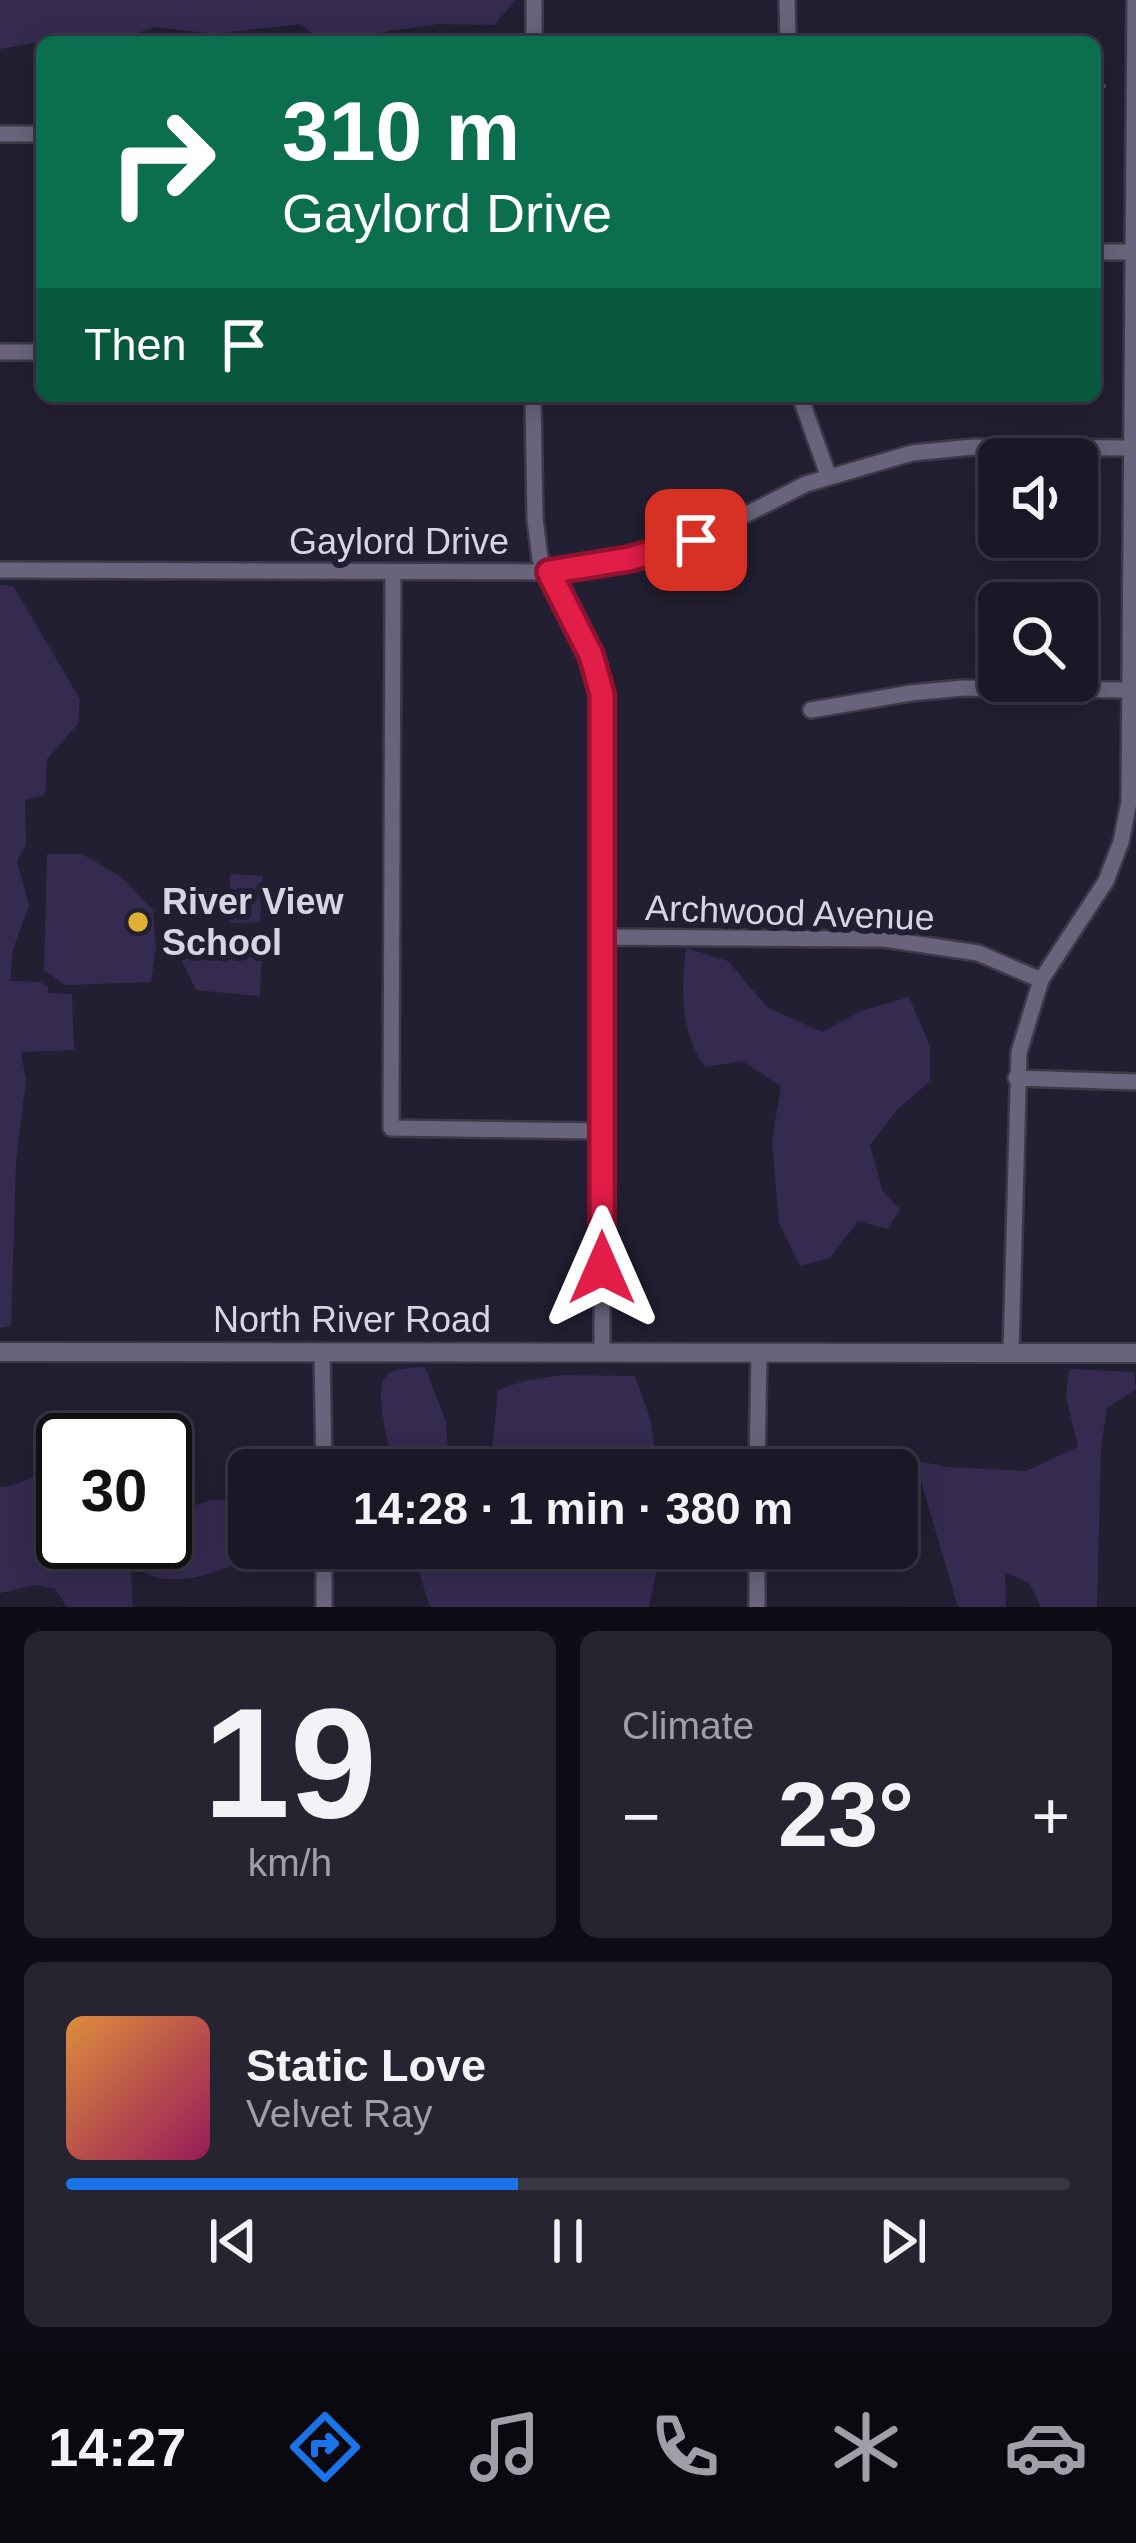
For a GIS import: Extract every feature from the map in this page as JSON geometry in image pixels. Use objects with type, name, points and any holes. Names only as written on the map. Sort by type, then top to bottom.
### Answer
[{"type":"street","points":[[534,0],[534,36]]},
{"type":"street","points":[[788,0],[788,36]]},
{"type":"street","points":[[1011,1352],[1019,1052],[1041,980],[1088,913],[1121,842],[1129,802],[1135,0]]},
{"type":"street","points":[[0,134],[36,134]]},
{"type":"street","points":[[1101,251],[1135,252]]},
{"type":"street","points":[[0,352],[36,352]]},
{"type":"street","points":[[532,402],[540,559],[591,655],[602,694],[602,1352]]},
{"type":"street","points":[[802,402],[828,476]]},
{"type":"street","name":"Gaylord Drive","points":[[0,570],[549,572],[668,550],[828,476],[912,453],[973,447],[1134,448]]},
{"type":"street","points":[[392,573],[391,1128],[601,1131]]},
{"type":"street","points":[[811,710],[963,688],[1130,690]]},
{"type":"street","name":"Archwood Avenue","points":[[603,938],[884,939],[978,953],[1041,980]]},
{"type":"street","points":[[1016,1078],[1136,1082]]},
{"type":"street","name":"North River Road","points":[[0,1352],[1136,1353]]},
{"type":"street","points":[[322,1352],[324,1449]]},
{"type":"street","points":[[757,1449],[759,1352]]},
{"type":"street","points":[[324,1569],[324,1607]]},
{"type":"street","points":[[757,1569],[757,1607]]},
{"type":"shaded area","points":[[0,0],[516,0],[494,25],[439,24],[372,36],[316,36],[301,24],[213,34],[156,27],[128,36],[36,36],[36,43],[0,49]]},
{"type":"shaded area","points":[[0,585],[13,586],[80,699],[78,724],[47,759],[45,795],[25,800],[26,845],[17,861],[29,906],[13,949],[10,981],[40,982],[48,993],[72,994],[74,1050],[21,1052],[26,1081],[16,1161],[11,1326],[0,1328]]},
{"type":"shaded area","points":[[47,854],[82,854],[121,877],[153,910],[156,947],[151,982],[65,985],[44,970]]},
{"type":"shaded area","points":[[230,874],[263,876],[260,922],[229,923]]},
{"type":"shaded area","points":[[211,946],[262,949],[260,996],[196,990],[182,961]]},
{"type":"shaded area","points":[[686,948],[728,961],[767,1007],[822,1032],[861,1011],[909,997],[930,1046],[930,1081],[896,1111],[870,1145],[882,1190],[900,1210],[887,1229],[858,1221],[830,1258],[800,1266],[779,1223],[772,1142],[781,1086],[742,1061],[705,1067],[691,1040],[684,1010]]},
{"type":"shaded area","points":[[425,1367],[446,1422],[448,1449],[390,1449],[381,1393],[387,1375]]},
{"type":"shaded area","points":[[1069,1369],[1134,1372],[1136,1389],[1107,1408],[1101,1446],[1097,1607],[1041,1607],[1030,1584],[1005,1572],[1006,1607],[958,1607],[919,1461],[1026,1471],[1078,1447],[1066,1397]]},
{"type":"shaded area","points":[[563,1375],[635,1376],[655,1449],[492,1449],[498,1390]]},
{"type":"shaded area","points":[[36,1475],[36,1569],[131,1569],[133,1607],[67,1607],[55,1589],[35,1585],[0,1593],[0,1487]]},
{"type":"shaded area","points":[[228,1500],[228,1567],[185,1579],[153,1577],[142,1570],[192,1569],[192,1507]]},
{"type":"shaded area","points":[[418,1569],[657,1569],[649,1607],[430,1607]]},
{"type":"place","name":"River View School","points":[[138,922]]},
{"type":"route","points":[[602,1268],[602,694],[591,655],[549,572],[629,559],[696,540]]}]
